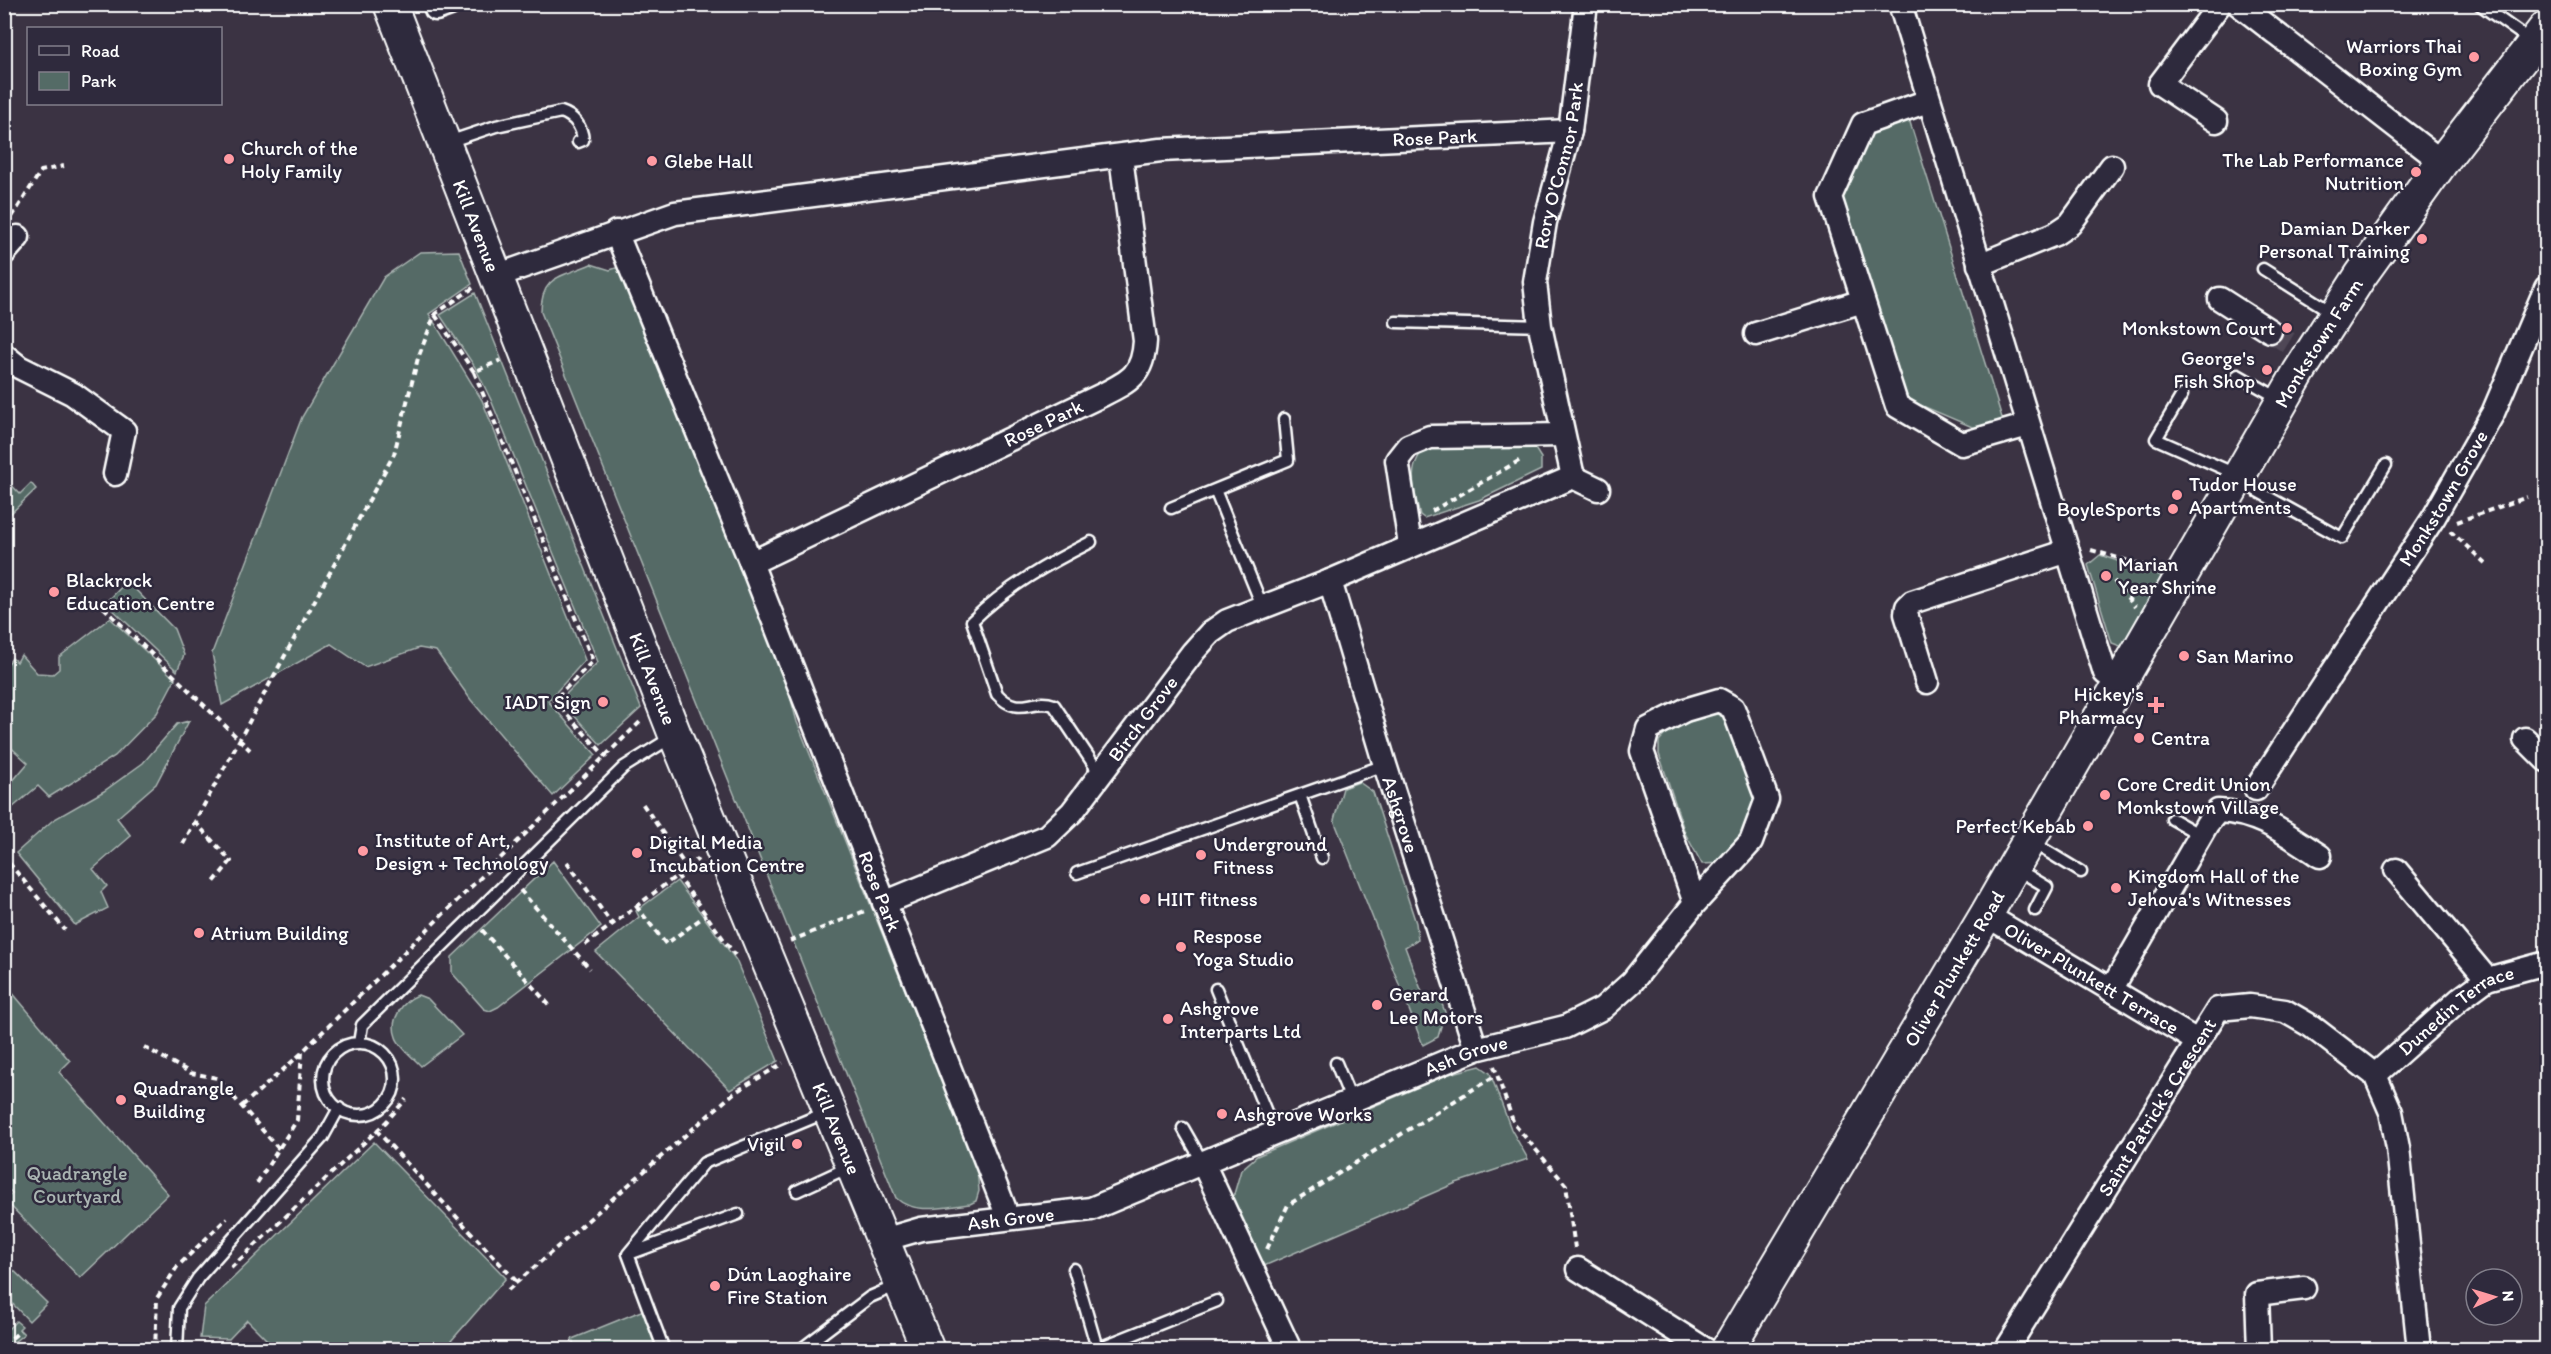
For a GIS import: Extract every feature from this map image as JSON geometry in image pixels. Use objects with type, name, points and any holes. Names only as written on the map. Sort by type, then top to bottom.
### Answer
[{"type":"street","name":"Kill Avenue","points":[[390,4],[443,144],[485,282],[675,735],[928,1350]]},
{"type":"street","name":"Rory O'Connor Park","points":[[1540,326],[1535,282],[1545,222],[1570,131],[1586,4]]},
{"type":"street","points":[[2216,121],[2160,84],[2220,4]]},
{"type":"street","points":[[2238,4],[2442,162]]},
{"type":"street","points":[[1900,8],[2105,673],[2120,684]]},
{"type":"street","name":"Monkstown Farm","points":[[2169,578],[2238,478],[2282,401],[2301,351],[2335,315],[2442,162],[2540,35]]},
{"type":"street","points":[[1928,101],[1863,124],[1830,197],[1897,406],[1962,444],[2028,425]]},
{"type":"street","name":"Rose Park","points":[[485,282],[616,232],[675,213],[1161,150],[1570,131]]},
{"type":"street","name":"Rose Park","points":[[751,563],[1121,386],[1138,373],[1144,357],[1145,341],[1121,157]]},
{"type":"street","points":[[1979,265],[2055,234],[2070,224],[2112,166]]},
{"type":"street","name":"Rose Park","points":[[616,232],[751,563],[1000,1196],[1006,1217]]},
{"type":"street","name":"Monkstown Grove","points":[[2256,789],[2434,517],[2493,413],[2546,292]]},
{"type":"street","points":[[2220,299],[2270,331]]},
{"type":"street","points":[[1756,334],[1863,301]]},
{"type":"street","points":[[1540,326],[1573,477],[1598,489]]},
{"type":"street","points":[[4,356],[19,367],[73,394],[124,431],[115,474]]},
{"type":"street","points":[[1408,537],[1397,460],[1408,446],[1430,437],[1563,435]]},
{"type":"street","name":"Birch Grove","points":[[884,903],[1047,836],[1072,812],[1210,633],[1227,621],[1330,581],[1408,537],[1573,477]]},
{"type":"street","points":[[1928,682],[1906,614],[1907,607],[1912,602],[2066,547]]},
{"type":"street","name":"Oliver Plunkett Road","points":[[1727,1350],[2022,854],[2120,684],[2169,578]]},
{"type":"street","name":"Ashgrove","points":[[1330,581],[1385,765],[1483,1047]]},
{"type":"street","name":"Ash Grove","points":[[883,1240],[921,1229],[1006,1217],[1091,1209],[1483,1047],[1565,1027],[1603,1008],[1632,982],[1695,903],[1751,842],[1767,799],[1733,708],[1719,700],[1685,710],[1648,729],[1642,751],[1695,903]]},
{"type":"street","points":[[2525,739],[2547,760]]},
{"type":"street","points":[[2111,990],[2200,835],[2218,811],[2236,811],[2264,820],[2320,856]]},
{"type":"street","points":[[2396,870],[2487,979]]},
{"type":"street","name":"Oliver Plunkett Terrace","points":[[1986,915],[2197,1041]]},
{"type":"street","name":"Dunedin Terrace","points":[[2375,1075],[2460,999],[2487,979],[2547,963]]},
{"type":"street","name":"Saint Patrick's Crescent","points":[[2006,1350],[2218,1009],[2250,1006],[2285,1011],[2311,1026],[2375,1075],[2391,1112],[2398,1148],[2419,1350]]},
{"type":"street","points":[[1203,1163],[1290,1350]]},
{"type":"street","points":[[1578,1269],[1706,1350]]},
{"type":"street","points":[[2259,1350],[2257,1294],[2304,1288]]},
{"type":"lane","points":[[2479,4],[2540,35]]},
{"type":"lane","points":[[443,144],[496,126],[561,112],[568,114],[579,127],[583,140],[578,142]]},
{"type":"lane","points":[[2263,269],[2335,315]]},
{"type":"lane","points":[[1396,322],[1540,326]]},
{"type":"lane","points":[[2238,375],[2282,401]]},
{"type":"lane","points":[[2182,395],[2156,439],[2238,478],[2342,538],[2386,465]]},
{"type":"lane","points":[[1171,508],[1288,460],[1284,419]]},
{"type":"lane","points":[[1215,490],[1263,608]]},
{"type":"lane","points":[[1091,542],[1059,558],[990,603],[972,621],[997,694],[1003,701],[1018,708],[1046,702],[1054,705],[1100,774]]},
{"type":"lane","points":[[359,1043],[362,1025],[619,772],[675,735]]},
{"type":"lane","points":[[1077,873],[1385,765]]},
{"type":"lane","points":[[1300,795],[1322,858]]},
{"type":"lane","points":[[2172,819],[2200,835]]},
{"type":"lane","points":[[2022,854],[2081,872]]},
{"type":"lane","points":[[2022,854],[2047,887],[2035,910]]},
{"type":"lane","points":[[1216,989],[1275,1134]]},
{"type":"lane","points":[[359,1043],[381,1050],[389,1059],[394,1070],[393,1091],[388,1101],[371,1113],[360,1115],[339,1108],[325,1090],[325,1067],[338,1049],[359,1043]]},
{"type":"lane","points":[[1336,1063],[1353,1102]]},
{"type":"lane","points":[[177,1350],[179,1308],[198,1278],[322,1137],[339,1108]]},
{"type":"lane","points":[[628,1254],[704,1163],[829,1111]]},
{"type":"lane","points":[[1183,1128],[1203,1163]]},
{"type":"lane","points":[[797,1191],[852,1166]]},
{"type":"lane","points":[[628,1254],[738,1214]]},
{"type":"lane","points":[[628,1254],[664,1350]]},
{"type":"lane","points":[[1074,1269],[1095,1349],[1217,1301]]},
{"type":"lane","points":[[800,1350],[870,1297],[901,1284]]},
{"type":"path","points":[[11,245],[10,220],[41,171],[64,166]]},
{"type":"path","points":[[183,844],[394,454],[418,358],[435,314],[485,282]]},
{"type":"path","points":[[435,314],[474,372],[593,660],[554,700],[605,756]]},
{"type":"path","points":[[474,372],[501,360]]},
{"type":"path","points":[[1408,537],[1433,510],[1523,458],[1530,451],[1533,436]]},
{"type":"path","points":[[2485,564],[2445,527],[2527,497]]},
{"type":"path","points":[[2066,547],[2169,578]]},
{"type":"path","points":[[2114,581],[2142,614]]},
{"type":"path","points":[[96,600],[250,750]]},
{"type":"path","points":[[642,803],[687,868]]},
{"type":"path","points":[[195,822],[231,861],[214,882]]},
{"type":"path","points":[[585,945],[701,857]]},
{"type":"path","points":[[567,862],[612,924]]},
{"type":"path","points":[[9,863],[65,930]]},
{"type":"path","points":[[677,875],[739,961]]},
{"type":"path","points":[[518,888],[590,969]]},
{"type":"path","points":[[792,948],[789,940],[884,903]]},
{"type":"path","points":[[636,906],[666,944],[706,915]]},
{"type":"path","points":[[477,925],[550,1006]]},
{"type":"path","points":[[144,1047],[191,1073],[216,1078],[279,1149]]},
{"type":"path","points":[[1483,1047],[1514,1124],[1566,1185],[1578,1269]]},
{"type":"path","points":[[242,1106],[302,1052]]},
{"type":"path","points":[[508,1290],[734,1094],[783,1063]]},
{"type":"path","points":[[1255,1274],[1288,1205],[1496,1075]]},
{"type":"path","points":[[228,1272],[386,1122],[406,1099]]},
{"type":"path","points":[[377,1129],[517,1282]]},
{"type":"path","points":[[4,1345],[20,1331]]},
{"type":"green space","points":[[1909,119],[2003,421],[1977,429],[1906,399],[1841,191],[1870,131]]},
{"type":"green space","points":[[459,251],[472,284],[429,314],[482,400],[585,660],[548,701],[596,755],[553,796],[471,700],[436,651],[419,648],[365,667],[331,644],[222,705],[212,653],[302,417],[384,277],[420,252]]},
{"type":"green space","points":[[591,264],[610,270],[619,267],[777,648],[797,722],[977,1169],[979,1191],[976,1201],[970,1204],[922,1208],[904,1204],[896,1198],[541,312],[542,300],[549,284],[562,275]]},
{"type":"green space","points":[[475,293],[641,708],[601,745],[560,700],[598,662],[491,400],[475,367],[440,315]]},
{"type":"green space","points":[[1429,444],[1534,447],[1541,458],[1541,470],[1479,500],[1424,518],[1420,515],[1413,477],[1417,460]]},
{"type":"green space","points":[[4,477],[20,494],[31,483],[36,489],[5,519]]},
{"type":"green space","points":[[2100,555],[2164,577],[2123,647],[2112,643],[2088,565]]},
{"type":"green space","points":[[127,581],[174,629],[184,655],[177,671],[106,603]]},
{"type":"green space","points":[[110,618],[175,679],[157,713],[115,756],[49,797],[38,786],[5,814],[5,790],[28,763],[5,742],[5,668],[12,658],[17,662],[21,655],[37,673],[53,674],[59,669],[59,657]]},
{"type":"green space","points":[[1715,713],[1728,719],[1757,800],[1747,831],[1722,863],[1702,864],[1685,833],[1659,754],[1659,741],[1671,728]]},
{"type":"green space","points":[[189,721],[156,784],[117,818],[131,836],[93,869],[107,886],[101,892],[108,908],[75,925],[16,853],[53,820],[104,791],[143,763],[177,724]]},
{"type":"green space","points":[[1359,782],[1373,792],[1416,923],[1418,939],[1405,947],[1425,1000],[1439,996],[1445,1012],[1438,1037],[1423,1045],[1334,820],[1343,788]]},
{"type":"green space","points":[[553,861],[601,927],[498,1007],[490,1011],[484,1009],[452,973],[452,957]]},
{"type":"green space","points":[[677,881],[736,960],[778,1061],[730,1090],[596,952],[639,917],[636,911]]},
{"type":"green space","name":"Quadrangle Courtyard","points":[[5,984],[70,1061],[59,1072],[168,1194],[80,1278],[5,1200],[12,1193],[4,1185]]},
{"type":"green space","points":[[418,995],[428,999],[462,1035],[421,1066],[400,1045],[394,1030],[396,1017],[403,1006]]},
{"type":"green space","points":[[1480,1066],[1490,1073],[1511,1129],[1528,1159],[1456,1183],[1264,1266],[1232,1201],[1241,1170],[1257,1156],[1449,1074]]},
{"type":"green space","points":[[374,1142],[506,1278],[444,1349],[276,1349],[247,1320],[229,1339],[200,1338],[204,1306]]},
{"type":"green space","points":[[4,1261],[47,1303],[29,1321],[5,1296]]},
{"type":"green space","points":[[651,1307],[666,1346],[657,1350],[576,1349],[572,1339]]},
{"type":"green space","points":[[16,1321],[22,1326],[19,1329],[24,1334],[5,1349],[5,1332]]},
{"type":"tunnel","points":[[2270,331],[2294,346]]},
{"type":"place","name":"Warriors Thai Boxing Gym","points":[[2474,57]]},
{"type":"place","name":"Church of the Holy Family","points":[[229,159]]},
{"type":"place","name":"Glebe Hall","points":[[652,161]]},
{"type":"place","name":"The Lab Performance Nutrition","points":[[2416,172]]},
{"type":"place","name":"Damian Darker Personal Training","points":[[2422,239]]},
{"type":"place","name":"Monkstown Court","points":[[2287,328]]},
{"type":"place","name":"George's Fish Shop","points":[[2267,370]]},
{"type":"place","name":"Tudor House Apartments","points":[[2177,495]]},
{"type":"place","name":"BoyleSports","points":[[2173,509]]},
{"type":"place","name":"Marian Year Shrine","points":[[2106,576]]},
{"type":"place","name":"Blackrock Education Centre","points":[[54,592]]},
{"type":"place","name":"San Marino","points":[[2184,656]]},
{"type":"place","name":"IADT Sign","points":[[603,702]]},
{"type":"place","name":"Hickey's Pharmacy","points":[[2156,705]]},
{"type":"place","name":"Centra","points":[[2139,738]]},
{"type":"place","name":"Core Credit Union Monkstown Village","points":[[2105,795]]},
{"type":"place","name":"Perfect Kebab","points":[[2088,826]]},
{"type":"place","name":"Institute of Art, Design + Technology","points":[[363,851]]},
{"type":"place","name":"Digital Media Incubation Centre","points":[[637,853]]},
{"type":"place","name":"Underground Fitness","points":[[1201,855]]},
{"type":"place","name":"Kingdom Hall of the Jehova's Witnesses","points":[[2116,888]]},
{"type":"place","name":"HIIT fitness","points":[[1145,899]]},
{"type":"place","name":"Atrium Building","points":[[199,933]]},
{"type":"place","name":"Respose Yoga Studio","points":[[1181,947]]},
{"type":"place","name":"Gerard Lee Motors","points":[[1377,1005]]},
{"type":"place","name":"Ashgrove Interparts Ltd","points":[[1168,1019]]},
{"type":"place","name":"Quadrangle Building","points":[[121,1100]]},
{"type":"place","name":"Ashgrove Works","points":[[1222,1114]]},
{"type":"place","name":"Vigil","points":[[797,1144]]},
{"type":"place","name":"Dún Laoghaire Fire Station","points":[[715,1286]]}]
